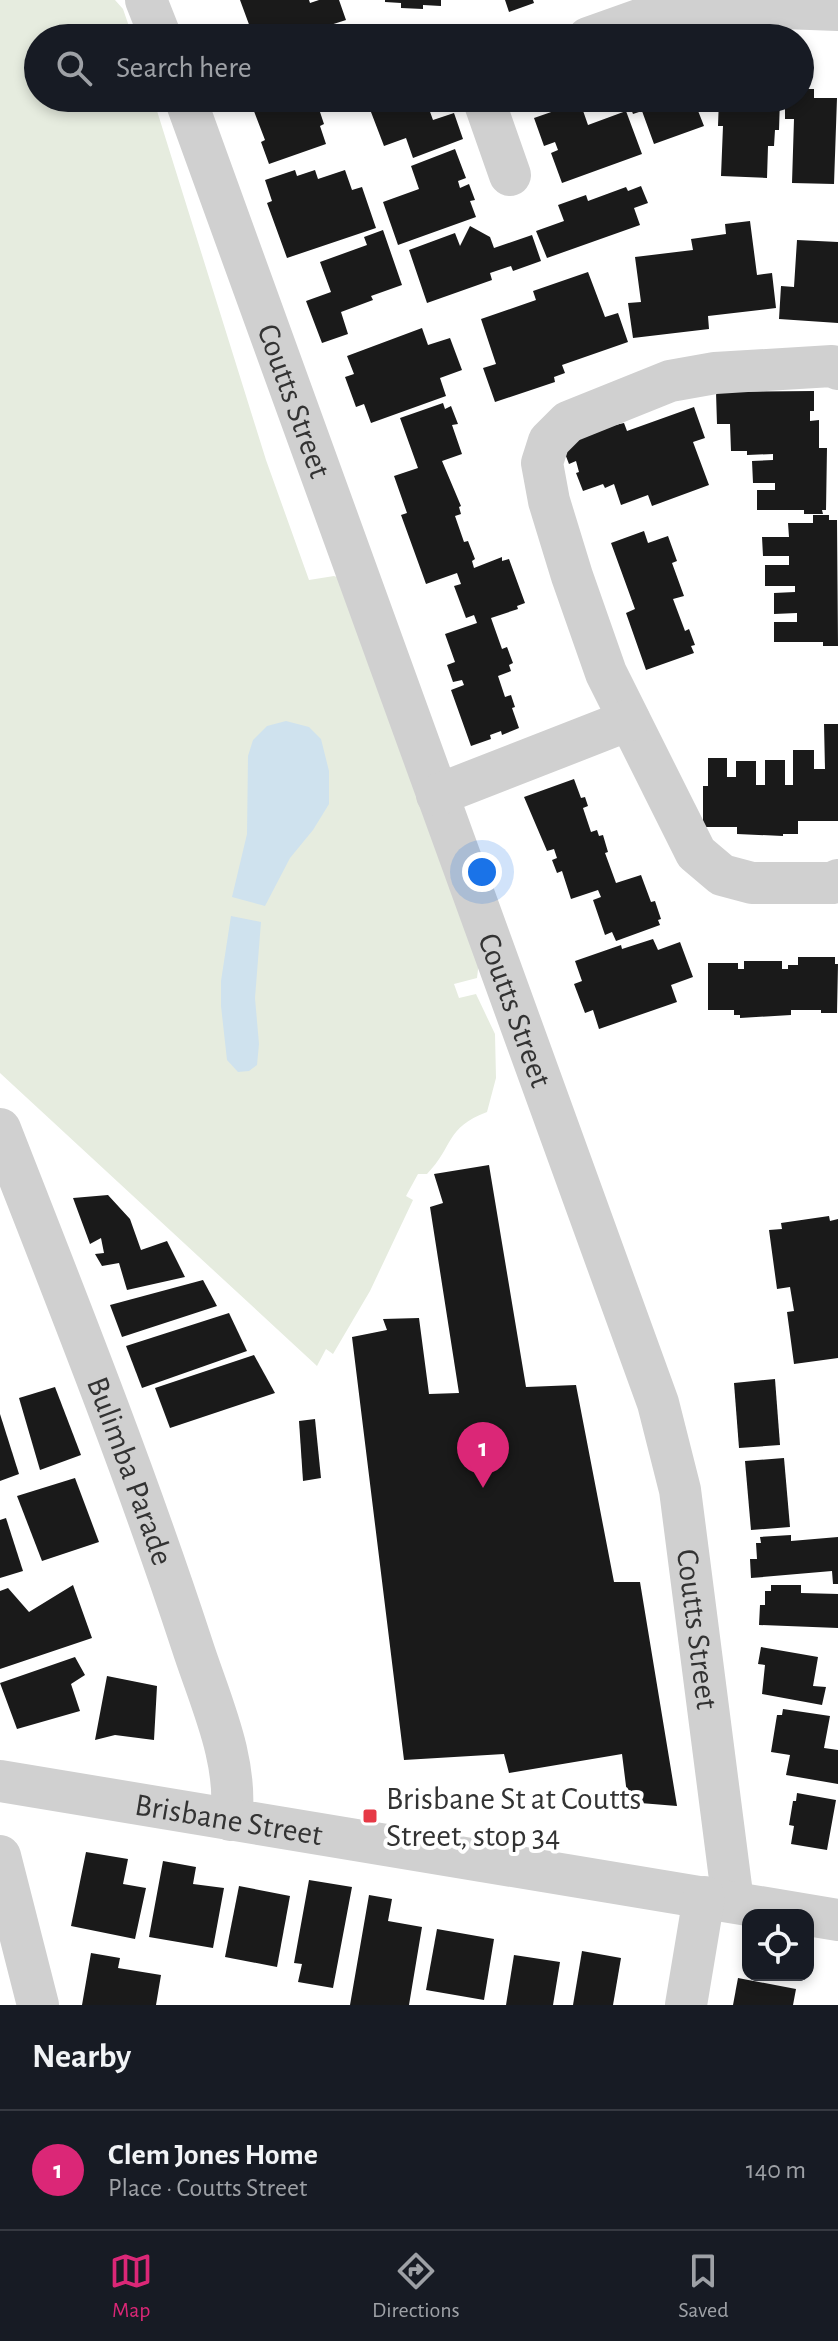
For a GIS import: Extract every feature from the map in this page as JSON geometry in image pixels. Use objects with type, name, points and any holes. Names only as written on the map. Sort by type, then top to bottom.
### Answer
[{"type":"street","points":[[146,0],[155,24]]},
{"type":"street","points":[[628,24],[667,10],[701,5],[838,10]]},
{"type":"street","name":"Coutts Street","points":[[190,112],[658,1403],[680,1490],[718,1900],[686,2005]]},
{"type":"street","points":[[488,112],[510,175]]},
{"type":"street","points":[[838,369],[832,366],[715,373],[670,381],[568,422],[549,441],[542,463],[549,501],[606,673],[696,853],[722,875],[752,883],[832,883],[838,880]]},
{"type":"street","points":[[437,795],[629,720]]},
{"type":"street","name":"Bulimba Parade","points":[[0,1129],[170,1576],[230,1763],[234,1800],[231,1820]]},
{"type":"street","name":"Brisbane Street","points":[[0,1781],[838,1920]]},
{"type":"street","points":[[0,1856],[38,2005]]},
{"type":"shaded area","points":[[0,0],[115,0],[123,9],[128,24],[24,24],[24,112],[157,112],[266,460],[309,580],[334,576],[346,580],[480,953],[477,978],[454,984],[459,998],[476,994],[495,1034],[496,1078],[487,1112],[464,1124],[427,1174],[418,1174],[406,1196],[413,1200],[370,1291],[333,1354],[326,1349],[317,1366],[0,1073]]},
{"type":"water","points":[[286,721],[309,727],[321,739],[329,771],[329,804],[290,858],[265,906],[232,897],[247,834],[248,756],[253,740],[267,726]]},
{"type":"water","points":[[231,916],[261,922],[255,998],[259,1044],[257,1065],[249,1071],[238,1072],[227,1060],[221,1006],[221,981]]},
{"type":"building","points":[[240,0],[309,0],[310,3],[339,0],[346,20],[334,24],[249,24]]},
{"type":"building","points":[[385,0],[441,0],[441,6],[401,8],[401,3]]},
{"type":"building","points":[[505,0],[533,0],[534,3],[509,12]]},
{"type":"building","points":[[814,98],[837,98],[834,184],[792,183],[794,119],[785,119],[785,112],[814,112]]},
{"type":"building","points":[[254,112],[320,112],[324,124],[320,126],[326,144],[269,164],[261,142],[265,140]]},
{"type":"building","points":[[371,112],[430,112],[433,120],[454,113],[463,139],[413,158],[406,138],[384,146]]},
{"type":"building","points":[[551,112],[583,112],[588,125],[626,112],[642,154],[562,183],[551,153],[558,150],[555,142],[544,146],[534,118]]},
{"type":"building","points":[[642,112],[698,112],[704,126],[654,144]]},
{"type":"building","points":[[718,112],[780,112],[774,146],[768,146],[767,178],[721,176],[723,126],[718,126]]},
{"type":"building","points":[[455,149],[466,178],[458,181],[460,188],[469,184],[475,200],[470,201],[476,217],[398,245],[383,202],[419,189],[411,166]]},
{"type":"building","points":[[295,170],[297,176],[315,170],[318,179],[345,170],[352,190],[362,187],[376,228],[287,258],[267,203],[272,201],[265,180]]},
{"type":"building","points":[[641,186],[648,203],[634,208],[640,225],[547,258],[536,231],[564,221],[558,205],[586,195],[588,201],[626,187],[628,191]]},
{"type":"building","points":[[750,221],[757,275],[772,273],[776,308],[708,316],[709,329],[633,338],[628,303],[641,302],[635,257],[693,250],[691,239],[726,234],[725,224]]},
{"type":"building","points":[[470,226],[490,237],[494,248],[532,235],[541,261],[513,271],[511,266],[490,273],[492,280],[427,303],[409,250],[455,233],[460,246]]},
{"type":"building","points":[[383,230],[402,285],[371,296],[373,300],[341,312],[348,334],[322,343],[306,301],[331,292],[320,262],[367,245],[364,237]]},
{"type":"building","points":[[797,240],[838,242],[838,323],[779,319],[781,286],[794,287]]},
{"type":"building","points":[[588,272],[605,317],[618,313],[628,342],[562,365],[565,373],[554,377],[555,382],[495,402],[483,368],[496,364],[481,319],[536,300],[533,291]]},
{"type":"building","points":[[422,328],[428,345],[450,338],[462,370],[440,378],[446,396],[371,423],[364,404],[356,407],[345,377],[354,374],[347,356]]},
{"type":"building","points":[[814,391],[814,411],[810,411],[810,421],[819,420],[819,448],[827,448],[826,510],[822,510],[823,514],[804,514],[804,510],[757,510],[757,490],[775,490],[775,483],[753,483],[752,461],[773,460],[773,454],[747,455],[747,451],[731,451],[730,424],[717,424],[716,392]]},
{"type":"building","points":[[443,403],[445,409],[451,406],[458,424],[452,425],[462,454],[442,461],[461,506],[461,514],[455,516],[464,542],[468,541],[475,559],[472,561],[474,568],[502,557],[502,561],[509,559],[525,603],[517,606],[518,609],[491,618],[502,649],[507,647],[513,663],[509,665],[511,671],[498,676],[505,697],[511,695],[519,728],[502,735],[501,731],[490,735],[491,739],[471,746],[451,690],[464,685],[462,680],[453,682],[447,665],[455,662],[445,634],[477,623],[474,615],[466,618],[454,586],[461,584],[457,573],[426,584],[401,515],[407,513],[394,476],[418,468],[400,418]]},
{"type":"building","points":[[694,407],[705,438],[693,442],[709,485],[652,506],[648,495],[621,505],[614,484],[605,488],[603,484],[583,491],[576,473],[579,472],[576,461],[569,464],[559,438],[624,423],[627,431]]},
{"type":"building","points":[[813,515],[829,515],[829,520],[837,520],[838,646],[823,646],[823,642],[774,642],[774,622],[797,622],[797,613],[774,614],[774,593],[795,592],[795,586],[765,586],[765,565],[789,565],[789,556],[763,556],[762,537],[789,537],[788,523],[813,523]]},
{"type":"building","points":[[644,531],[648,543],[668,536],[677,561],[672,563],[684,596],[673,599],[685,631],[689,629],[695,645],[691,646],[694,653],[646,670],[626,613],[635,609],[611,543]]},
{"type":"building","points":[[824,724],[838,724],[838,821],[798,821],[798,834],[783,836],[737,834],[737,827],[703,827],[703,786],[708,786],[708,758],[727,758],[727,777],[736,777],[736,761],[756,761],[756,785],[765,785],[765,760],[785,760],[785,785],[793,785],[793,750],[814,750],[814,769],[825,769]]},
{"type":"building","points":[[574,779],[581,798],[585,797],[588,806],[583,808],[591,832],[597,830],[599,836],[603,835],[608,852],[605,853],[616,883],[641,875],[651,902],[655,901],[660,925],[616,941],[612,932],[605,935],[593,900],[601,897],[598,890],[571,899],[562,871],[557,873],[552,860],[557,858],[554,849],[547,851],[524,797]]},
{"type":"building","points":[[653,939],[658,950],[680,942],[693,977],[671,985],[677,1002],[599,1029],[593,1010],[585,1013],[574,984],[582,981],[575,961],[621,945],[622,949]]},
{"type":"building","points":[[798,957],[835,957],[835,964],[838,964],[837,1013],[791,1010],[791,1015],[740,1018],[740,1015],[734,1015],[734,1010],[708,1010],[708,963],[738,963],[738,969],[744,969],[744,961],[782,961],[782,969],[788,969],[788,965],[798,965]]},
{"type":"building","points":[[489,1165],[526,1387],[576,1385],[614,1582],[640,1582],[677,1806],[628,1802],[622,1754],[509,1773],[504,1754],[404,1760],[352,1337],[387,1330],[383,1319],[419,1318],[429,1394],[459,1393],[430,1207],[443,1203],[434,1174]]},
{"type":"building","points":[[108,1195],[130,1219],[141,1250],[167,1241],[185,1277],[127,1290],[119,1263],[102,1266],[95,1254],[104,1253],[101,1238],[90,1244],[73,1198]]},
{"type":"building","points":[[829,1216],[830,1221],[838,1219],[838,1358],[794,1364],[787,1312],[794,1311],[790,1287],[777,1289],[769,1230],[782,1229],[781,1223]]},
{"type":"building","points":[[203,1280],[217,1306],[122,1337],[110,1305]]},
{"type":"building","points":[[229,1313],[247,1351],[142,1388],[126,1346]]},
{"type":"building","points":[[254,1355],[275,1393],[170,1428],[155,1388]]},
{"type":"building","points":[[775,1379],[780,1445],[739,1448],[734,1383]]},
{"type":"building","points":[[55,1387],[81,1455],[40,1470],[19,1398]]},
{"type":"building","points":[[0,1414],[19,1474],[0,1481]]},
{"type":"building","points":[[315,1419],[321,1478],[303,1481],[299,1421]]},
{"type":"building","points":[[784,1458],[790,1527],[751,1530],[745,1461]]},
{"type":"building","points":[[75,1478],[99,1542],[42,1561],[17,1496]]},
{"type":"building","points":[[6,1518],[23,1571],[0,1578],[0,1520]]},
{"type":"building","points":[[791,1535],[791,1541],[838,1537],[838,1584],[833,1584],[832,1571],[751,1578],[750,1559],[757,1559],[756,1543],[761,1543],[760,1537]]},
{"type":"building","points":[[73,1585],[92,1638],[0,1669],[0,1591],[8,1588],[29,1612]]},
{"type":"building","points":[[771,1585],[801,1585],[801,1593],[838,1594],[838,1628],[759,1625],[760,1605],[765,1605],[765,1591],[771,1591]]},
{"type":"building","points":[[761,1647],[818,1657],[813,1686],[826,1687],[822,1705],[762,1694],[765,1665],[758,1664]]},
{"type":"building","points":[[75,1657],[85,1675],[71,1684],[80,1711],[17,1729],[0,1683]]},
{"type":"building","points":[[107,1676],[157,1686],[154,1740],[115,1735],[95,1740]]},
{"type":"building","points":[[783,1709],[830,1716],[824,1748],[838,1750],[838,1784],[786,1775],[790,1755],[771,1752],[777,1715],[782,1715]]},
{"type":"building","points":[[797,1793],[836,1800],[827,1850],[791,1844],[794,1826],[789,1825]]},
{"type":"building","points":[[86,1852],[128,1859],[123,1884],[146,1888],[135,1939],[71,1926]]},
{"type":"building","points":[[163,1861],[196,1867],[193,1884],[224,1888],[213,1948],[149,1937]]},
{"type":"building","points":[[309,1880],[352,1887],[333,1988],[298,1982],[302,1964],[294,1963]]},
{"type":"building","points":[[239,1886],[290,1896],[277,1967],[225,1957]]},
{"type":"building","points":[[369,1895],[392,1899],[388,1921],[422,1927],[409,2005],[350,2005]]},
{"type":"building","points":[[437,1929],[494,1939],[484,2000],[426,1990]]},
{"type":"building","points":[[582,1951],[621,1958],[613,2005],[573,2005]]},
{"type":"building","points":[[91,1953],[120,1958],[118,1968],[161,1975],[156,2005],[82,2005]]},
{"type":"building","points":[[514,1955],[560,1962],[553,2005],[506,2005]]},
{"type":"building","points":[[738,1978],[796,1989],[793,2005],[733,2005]]},
{"type":"place","name":"Clem Jones Home","points":[[483,1488]]},
{"type":"place","name":"Brisbane St at Coutts Street, stop 34","points":[[370,1816]]}]
